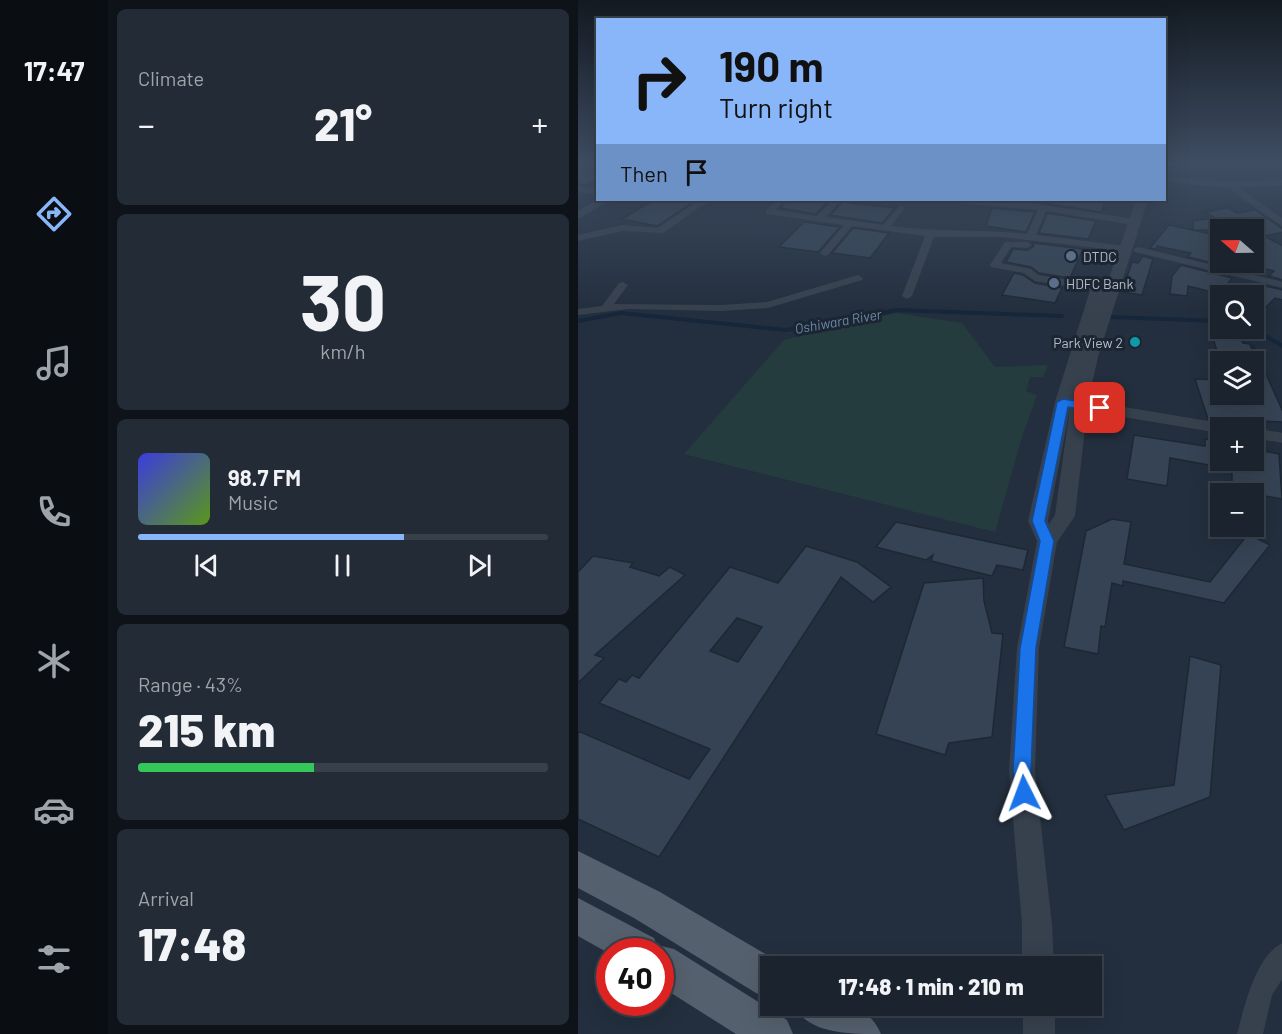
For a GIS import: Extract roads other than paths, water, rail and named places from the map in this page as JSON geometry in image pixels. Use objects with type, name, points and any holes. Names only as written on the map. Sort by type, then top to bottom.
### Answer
[{"type":"main road","points":[[578,869],[647,905],[760,973]]},
{"type":"main road","points":[[578,917],[617,938]]},
{"type":"main road","points":[[674,972],[773,1034]]},
{"type":"main road","points":[[831,1016],[861,1034]]},
{"type":"street","points":[[578,238],[622,228],[660,231],[687,212]]},
{"type":"street","points":[[771,212],[930,234],[1001,234],[1030,237],[1121,250],[1283,285]]},
{"type":"street","points":[[819,219],[825,212]]},
{"type":"street","points":[[885,228],[898,212]]},
{"type":"street","points":[[1030,237],[1041,212]]},
{"type":"street","points":[[1066,212],[1128,221]]},
{"type":"street","points":[[1038,956],[1037,925],[1022,771],[1028,648],[1047,541],[1065,516],[1071,404],[1095,341],[1129,212]]},
{"type":"street","points":[[1128,221],[1134,212]]},
{"type":"street","points":[[1268,212],[1281,222]]},
{"type":"street","points":[[825,253],[850,223]]},
{"type":"street","points":[[907,296],[930,234]]},
{"type":"street","points":[[1098,288],[1035,278],[1028,272],[999,267],[995,263],[1008,244],[1012,243],[1121,250]]},
{"type":"street","points":[[1047,541],[1038,521],[1071,404],[1098,288],[1121,250]]},
{"type":"street","points":[[578,312],[606,308],[768,305],[858,278]]},
{"type":"street","points":[[606,308],[623,285]]},
{"type":"street","points":[[1071,404],[1210,426]]},
{"type":"street","points":[[1264,435],[1283,438]]},
{"type":"street","points":[[1250,1034],[1261,990],[1283,955]]},
{"type":"street","points":[[1039,1016],[1039,1034]]},
{"type":"waterway","name":"Oshiwara River","points":[[578,321],[621,313],[786,330],[898,310],[1062,316]]},
{"type":"waterway","name":"Oshiwara River","points":[[1108,317],[1210,321]]},
{"type":"waterway","name":"Oshiwara River","points":[[1264,335],[1283,346]]},
{"type":"place","name":"DTDC","points":[[1071,256]]},
{"type":"place","name":"HDFC Bank","points":[[1054,283]]},
{"type":"place","name":"Park View 2","points":[[1135,342]]}]
